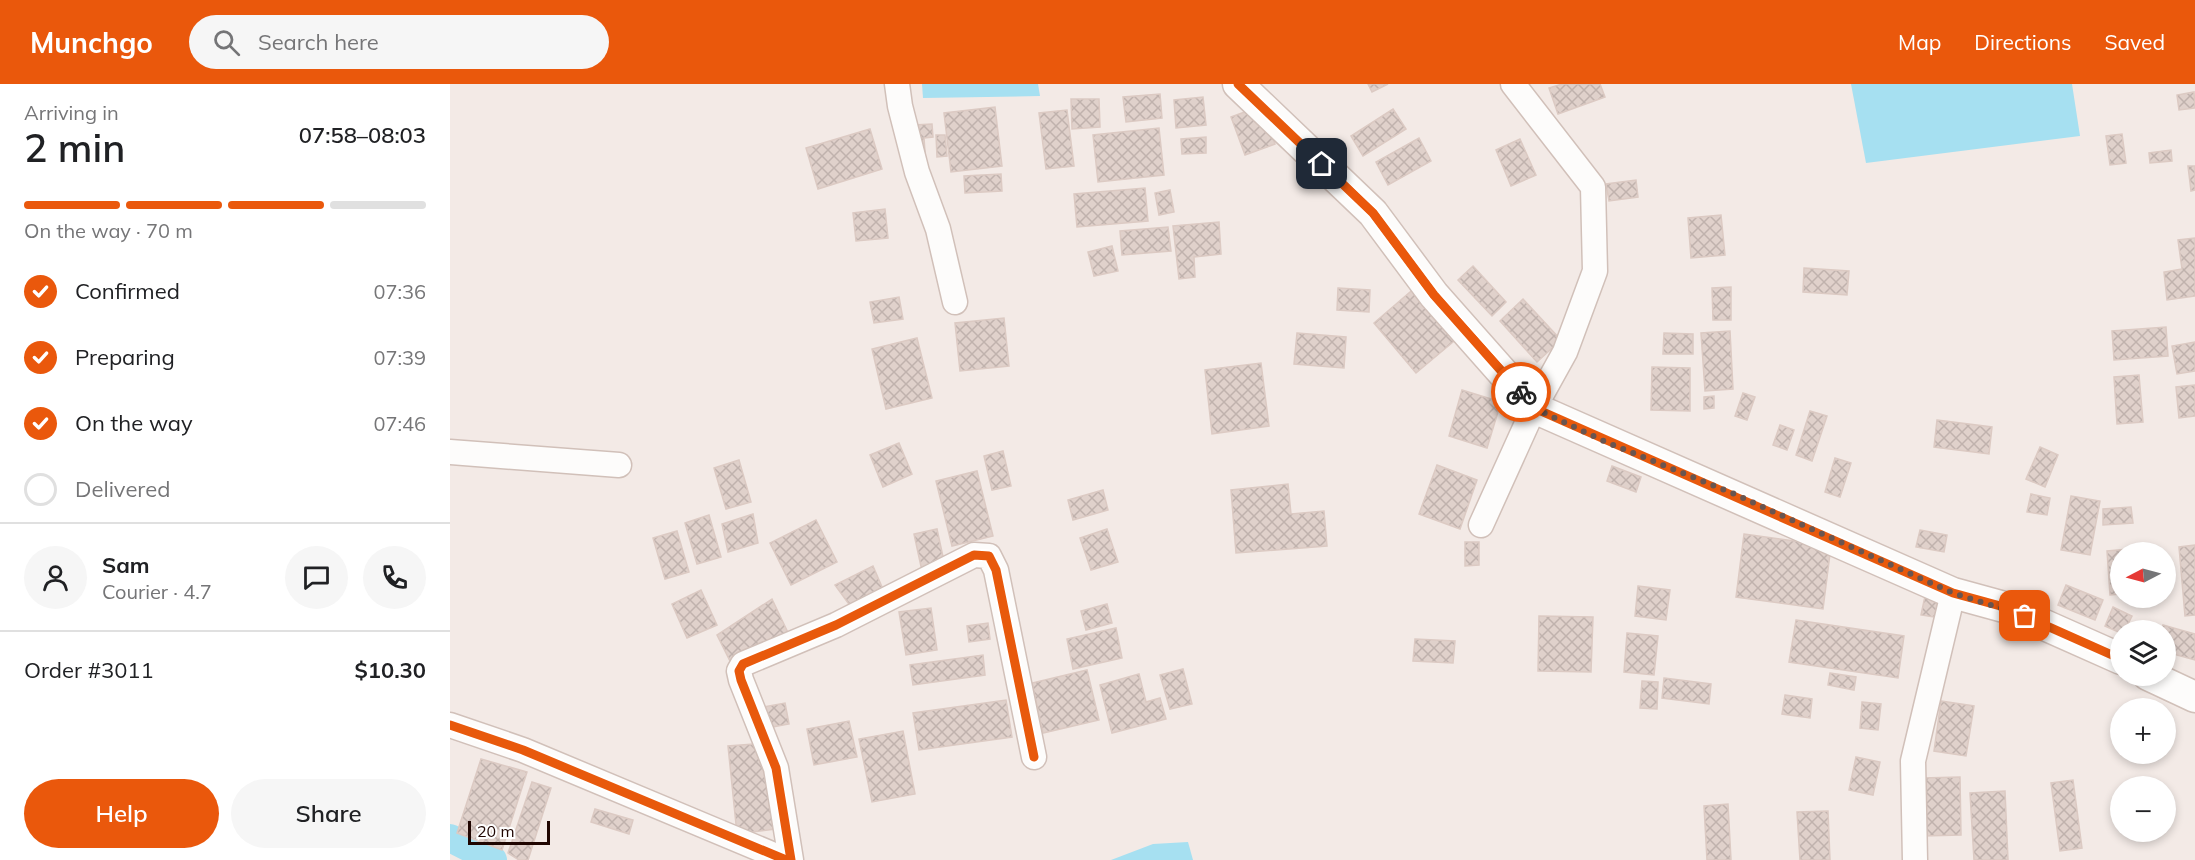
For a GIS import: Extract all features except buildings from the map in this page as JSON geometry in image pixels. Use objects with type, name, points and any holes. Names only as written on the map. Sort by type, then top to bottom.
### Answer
[{"type":"street","points":[[897,84],[916,172],[938,229],[955,302]]},
{"type":"street","points":[[1238,84],[1373,213],[1434,295],[1534,408],[1953,593],[2004,607],[2110,654]]},
{"type":"street","points":[[1481,525],[1534,408],[1565,352],[1595,271],[1593,187],[1513,84]]},
{"type":"street","points":[[450,452],[619,465]]},
{"type":"street","points":[[791,860],[776,768],[741,680],[739,671],[743,664],[836,625],[974,555],[989,556],[996,570],[1034,757]]},
{"type":"street","points":[[1915,860],[1913,761],[1953,593]]},
{"type":"street","points":[[2172,686],[2195,697]]},
{"type":"street","points":[[450,725],[523,750],[786,860]]},
{"type":"water","points":[[922,84],[1038,84],[1040,96],[923,98]]},
{"type":"water","points":[[1851,84],[2072,84],[2080,136],[1866,163]]},
{"type":"water","points":[[1188,842],[1193,860],[1111,860],[1153,844]]},
{"type":"waterway","points":[[450,838],[493,860]]},
{"type":"cycle path","points":[[1238,84],[1373,213],[1434,295],[1534,408],[1953,593],[2004,607],[2110,654]]},
{"type":"cycle path","points":[[791,860],[776,768],[741,680],[739,671],[743,664],[836,625],[974,555],[989,556],[996,570],[1034,757]]},
{"type":"cycle path","points":[[450,725],[523,750],[786,860]]},
{"type":"way so far","points":[[1521,392],[1534,408],[1606,442],[1732,493],[1953,593],[2004,607],[2025,616]]},
{"type":"route","points":[[1322,164],[1373,213],[1434,295],[1521,392]]}]
